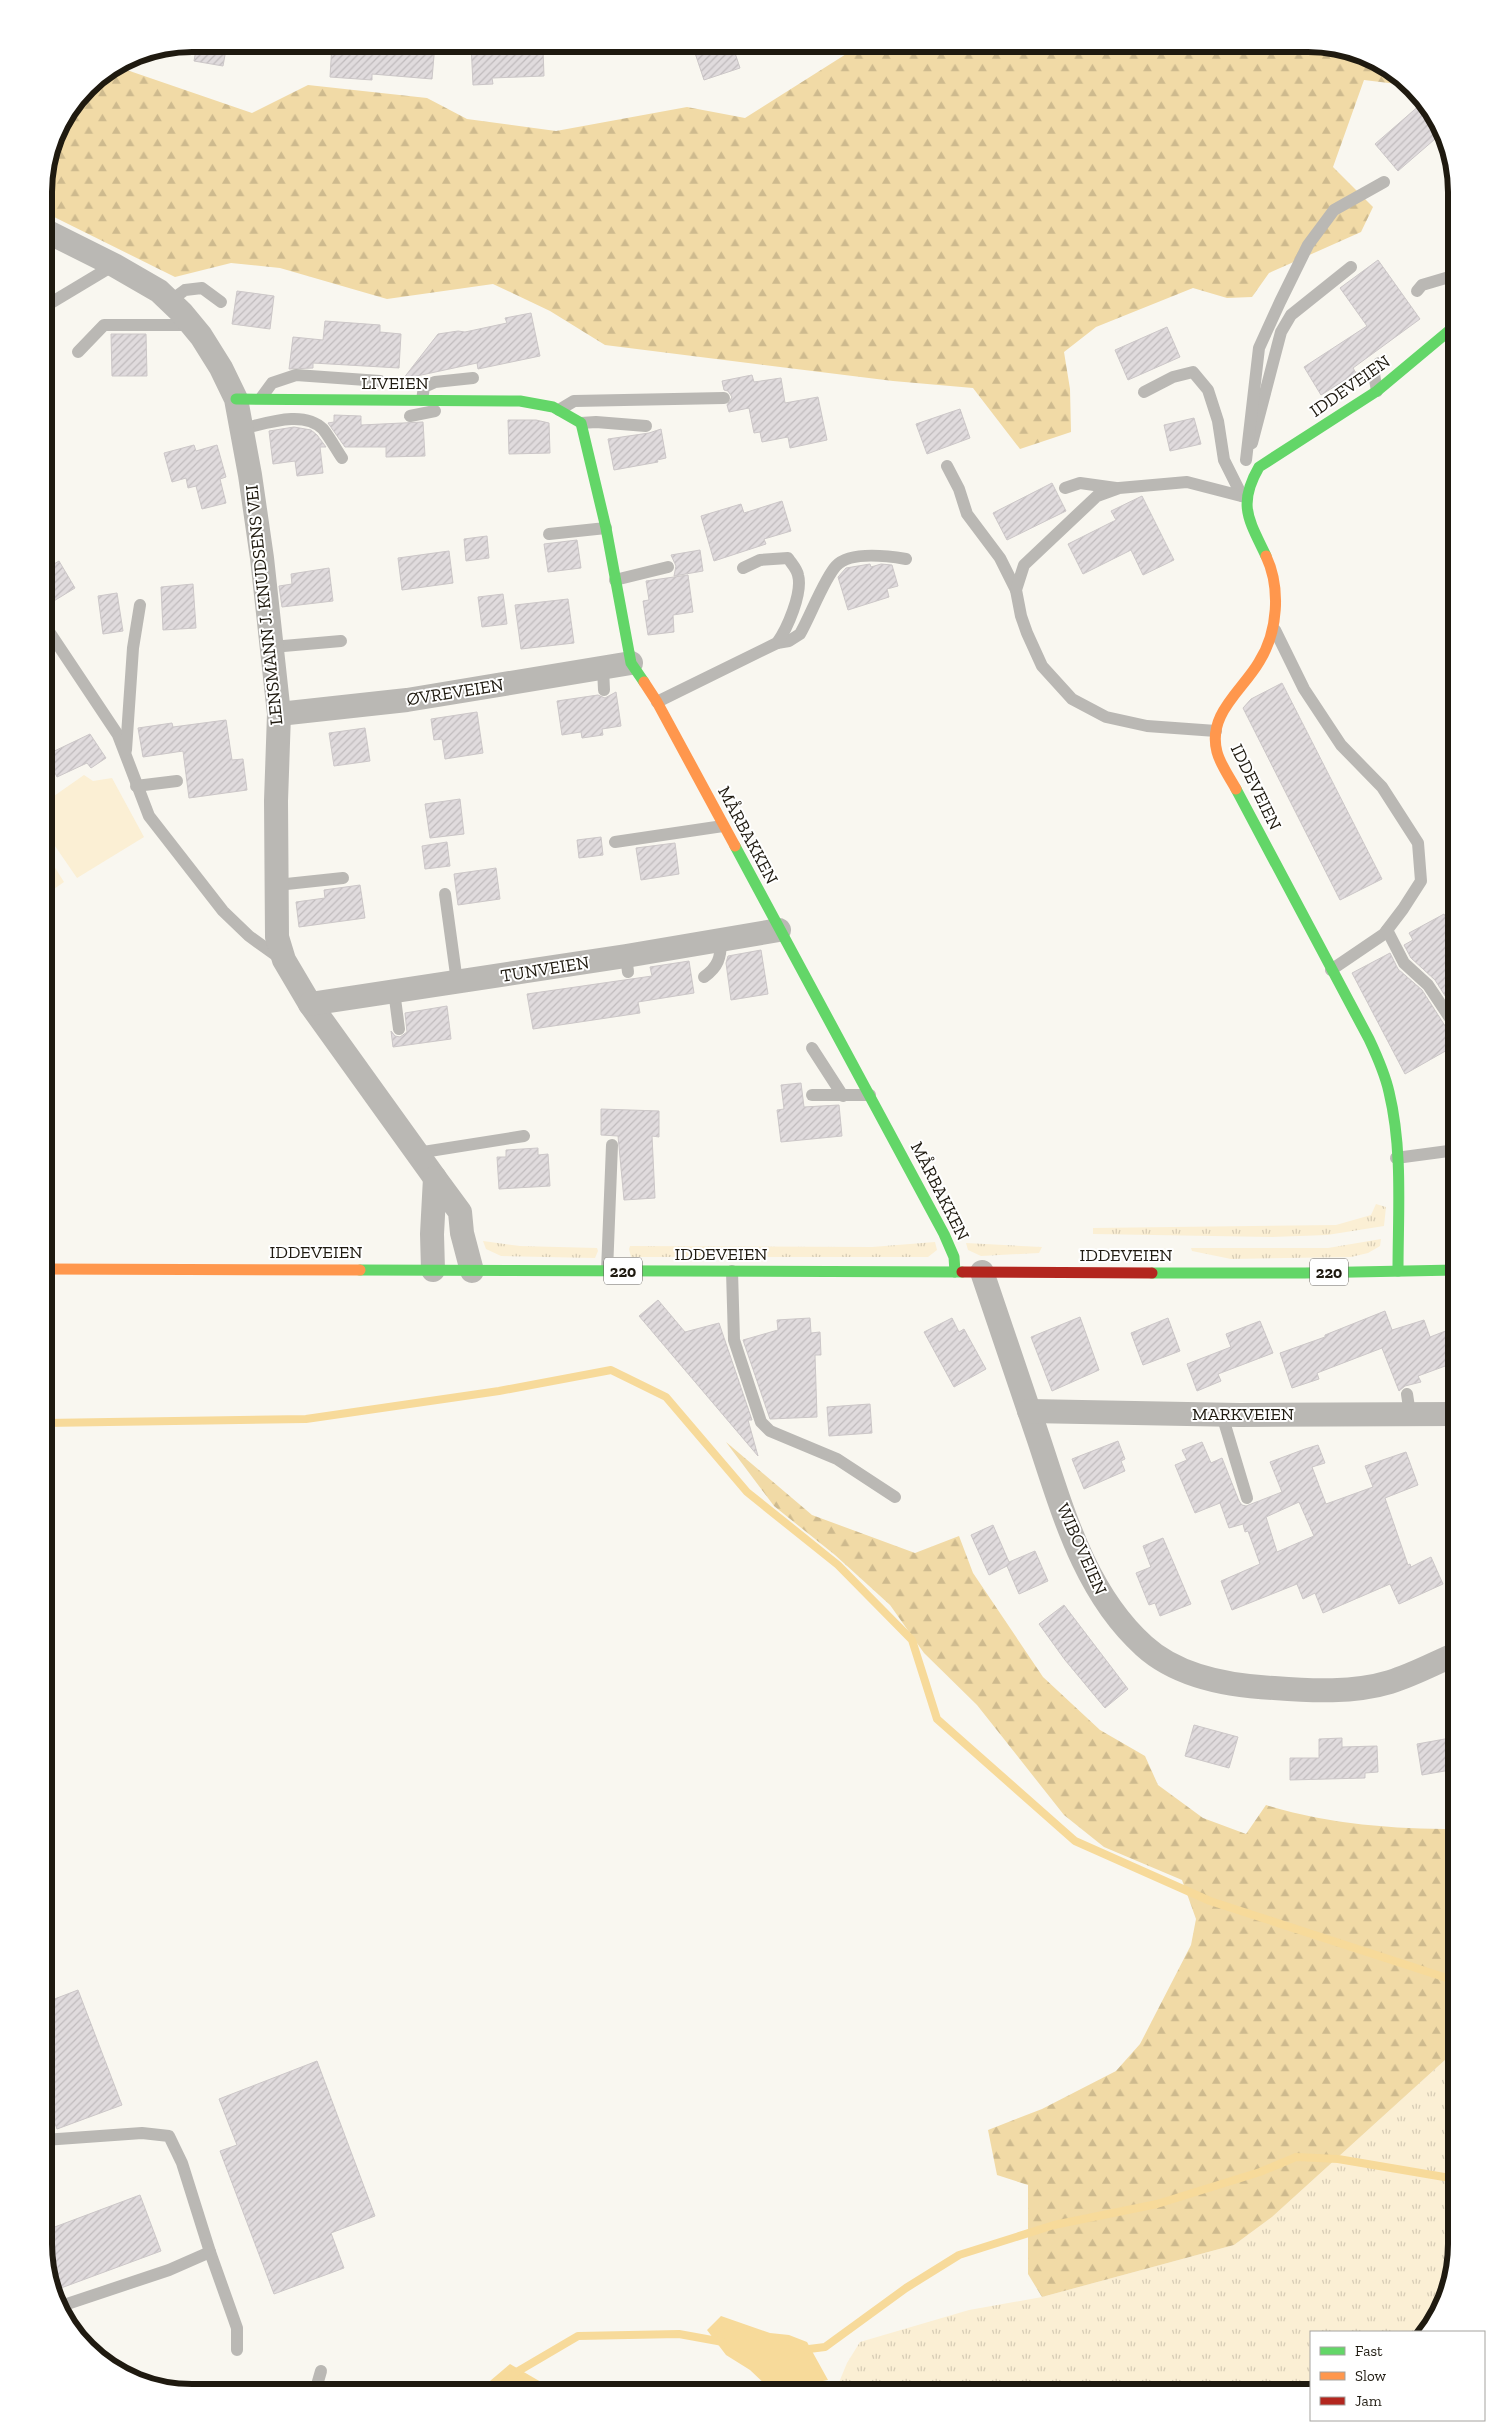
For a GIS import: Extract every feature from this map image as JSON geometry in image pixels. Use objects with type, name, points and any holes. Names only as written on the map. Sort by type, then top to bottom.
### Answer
[{"type":"street","name":"LENSMANN J. KNUDSENS VEI","points":[[53,234],[114,265],[159,291],[192,325],[221,368],[236,400],[254,503],[279,714],[276,801],[278,936],[284,960],[310,1004],[460,1212],[462,1233],[472,1270]]},
{"type":"street","name":"IDDEVEIEN","points":[[1398,1270],[1396,1158],[1391,1100],[1382,1069],[1369,1039],[1217,753],[1216,731],[1222,710],[1264,654],[1273,625],[1276,595],[1269,564],[1247,516],[1244,496],[1250,479],[1259,467],[1377,391],[1448,332]]},
{"type":"street","name":"LIVEIEN","points":[[236,400],[520,401],[556,408]]},
{"type":"street","points":[[556,408],[581,423]]},
{"type":"street","name":"MÅRBAKKEN","points":[[581,423],[606,528],[631,663],[656,702],[870,1095],[947,1242],[954,1257],[954,1272]]},
{"type":"street","name":"ØVREVEIEN","points":[[279,714],[603,679],[631,663]]},
{"type":"street","name":"TUNVEIEN","points":[[310,1004],[457,982],[627,964],[721,940],[779,930]]},
{"type":"street","points":[[433,1270],[432,1234],[435,1178]]},
{"type":"street","name":"IDDEVEIEN","points":[[53,1269],[1305,1273],[1448,1270]]},
{"type":"street","name":"WIBOVEIEN","points":[[982,1272],[1066,1519],[1103,1598],[1145,1647],[1186,1672],[1209,1679],[1259,1688],[1307,1690],[1366,1687],[1388,1682],[1448,1657]]},
{"type":"street","name":"MARKVEIEN","points":[[1029,1411],[1222,1415],[1408,1404],[1448,1412]]},
{"type":"lane","points":[[1250,479],[1246,460],[1259,348],[1308,245],[1334,210],[1384,182]]},
{"type":"lane","points":[[53,302],[114,265]]},
{"type":"lane","points":[[1246,460],[1258,426],[1280,332],[1291,315],[1351,267]]},
{"type":"lane","points":[[1417,291],[1422,285],[1448,277]]},
{"type":"lane","points":[[170,301],[185,290],[202,288],[221,302]]},
{"type":"lane","points":[[78,352],[104,325],[192,325]]},
{"type":"lane","points":[[1377,391],[1374,374],[1379,363]]},
{"type":"lane","points":[[1144,392],[1173,376],[1193,372],[1208,390],[1218,421],[1224,460],[1244,496]]},
{"type":"lane","points":[[259,400],[272,383],[296,375],[380,381]]},
{"type":"lane","points":[[422,400],[424,387],[473,378]]},
{"type":"lane","points":[[556,408],[574,401],[724,398]]},
{"type":"lane","points":[[410,416],[448,409],[453,400]]},
{"type":"lane","points":[[520,401],[522,415]]},
{"type":"lane","points":[[241,428],[294,418],[312,421],[323,430],[342,458]]},
{"type":"lane","points":[[581,423],[596,422],[646,426]]},
{"type":"lane","points":[[947,466],[959,489],[966,514],[1000,558],[1016,590],[1027,633],[1042,666],[1072,699],[1106,717],[1147,726],[1216,731]]},
{"type":"lane","points":[[1065,488],[1080,483],[1119,488],[1186,482],[1244,496]]},
{"type":"lane","points":[[1016,590],[1024,565],[1052,537],[1096,496],[1119,488]]},
{"type":"lane","points":[[549,534],[606,528]]},
{"type":"lane","points":[[656,702],[777,643],[789,641],[800,634],[836,566],[851,558],[882,554],[906,559]]},
{"type":"lane","points":[[743,568],[760,560],[788,558],[799,576],[796,598],[788,628],[777,643]]},
{"type":"lane","points":[[616,580],[668,567]]},
{"type":"lane","points":[[126,755],[133,648],[140,605]]},
{"type":"lane","points":[[1273,625],[1304,689],[1341,745],[1382,787],[1418,843],[1420,881],[1384,934],[1331,970]]},
{"type":"lane","points":[[53,638],[118,735],[149,816],[223,911],[249,936],[284,960]]},
{"type":"lane","points":[[272,647],[341,642]]},
{"type":"lane","points":[[136,786],[178,781]]},
{"type":"lane","points":[[614,842],[723,826]]},
{"type":"lane","points":[[277,885],[343,878]]},
{"type":"lane","points":[[445,894],[457,982]]},
{"type":"lane","points":[[1386,930],[1404,963],[1428,985],[1448,1015]]},
{"type":"lane","points":[[704,977],[713,970],[721,959],[721,940]]},
{"type":"lane","points":[[394,992],[399,1029]]},
{"type":"lane","points":[[812,1048],[843,1096]]},
{"type":"lane","points":[[812,1095],[870,1095]]},
{"type":"lane","points":[[417,1153],[524,1136]]},
{"type":"lane","points":[[607,1271],[612,1145]]},
{"type":"lane","points":[[1396,1158],[1448,1151]]},
{"type":"lane","points":[[732,1271],[734,1340],[761,1422],[770,1432],[837,1458],[895,1497]]},
{"type":"lane","points":[[1222,1415],[1247,1498]]},
{"type":"lane","points":[[53,2139],[142,2133],[169,2136],[182,2163],[210,2252],[237,2328],[238,2350]]},
{"type":"lane","points":[[66,2304],[169,2270],[210,2252]]},
{"type":"lane","points":[[318,2383],[320,2370]]},
{"type":"green space","points":[[848,53],[1317,53],[1353,60],[1370,67],[1396,84],[1364,80],[1333,167],[1373,207],[1361,232],[1269,273],[1252,297],[1227,298],[1193,288],[1096,327],[1064,352],[1070,389],[1071,432],[1020,449],[973,388],[893,381],[605,345],[550,311],[493,284],[387,299],[280,268],[231,263],[175,277],[53,216],[54,174],[57,156],[67,130],[81,107],[93,93],[125,69],[252,113],[308,85],[427,98],[467,119],[556,131],[687,107],[745,118]]},
{"type":"green space","points":[[84,775],[93,781],[112,778],[144,837],[77,878],[53,843],[53,797]]},
{"type":"green space","points":[[53,864],[64,882],[53,890]]},
{"type":"green space","points":[[1376,1204],[1386,1207],[1384,1226],[1327,1235],[1272,1237],[1093,1234],[1093,1228],[1336,1225],[1371,1215]]},
{"type":"green space","points":[[1381,1239],[1380,1246],[1368,1253],[1351,1257],[1231,1259],[1192,1251],[1191,1248],[1328,1248]]},
{"type":"green space","points":[[483,1241],[520,1246],[597,1248],[598,1251],[595,1258],[501,1256],[486,1249]]},
{"type":"green space","points":[[935,1242],[937,1250],[928,1257],[631,1257],[629,1249],[630,1246],[872,1247]]},
{"type":"green space","points":[[966,1243],[1042,1247],[1039,1253],[981,1256],[968,1250]]},
{"type":"green space","points":[[726,1442],[812,1515],[915,1553],[959,1536],[973,1573],[1043,1677],[1100,1730],[1145,1756],[1158,1785],[1203,1818],[1246,1834],[1266,1805],[1336,1821],[1408,1828],[1448,1829],[1448,2057],[1272,2217],[1234,2245],[1042,2297],[1028,2274],[1028,2185],[997,2175],[988,2130],[1042,2109],[1116,2071],[1140,2044],[1191,1945],[1196,1919],[1182,1880],[1104,1847],[1064,1815],[977,1705],[924,1653],[890,1605],[835,1555],[774,1506]]},
{"type":"green space","points":[[1448,2057],[1448,2244],[1446,2262],[1443,2280],[1437,2297],[1429,2314],[1417,2331],[1310,2331],[1310,2384],[1308,2384],[838,2384],[847,2363],[860,2342],[969,2310],[1042,2297],[1234,2245],[1272,2217]]},
{"type":"shaded area","points":[[721,2316],[770,2333],[789,2335],[807,2342],[828,2380],[810,2384],[764,2384],[750,2370],[726,2355],[707,2330]]},
{"type":"shaded area","points":[[510,2364],[542,2383],[489,2383]]},
{"type":"building","points":[[195,53],[225,53],[223,66],[194,61]]},
{"type":"building","points":[[331,53],[434,53],[432,79],[372,74],[372,80],[330,77]]},
{"type":"building","points":[[471,53],[543,53],[544,76],[492,78],[493,84],[473,85]]},
{"type":"building","points":[[695,53],[735,53],[740,68],[704,80]]},
{"type":"building","points":[[1418,107],[1436,138],[1398,171],[1375,144]]},
{"type":"building","points":[[1378,260],[1420,319],[1353,368],[1356,373],[1321,395],[1304,367],[1367,326],[1340,288]]},
{"type":"building","points":[[237,291],[274,296],[270,329],[232,324]]},
{"type":"building","points":[[531,313],[540,356],[478,369],[477,363],[403,379],[438,334],[458,331],[465,332],[507,323],[505,318]]},
{"type":"building","points":[[325,321],[380,325],[380,332],[401,334],[399,368],[313,363],[313,368],[289,369],[293,337],[323,340]]},
{"type":"building","points":[[1167,327],[1180,357],[1128,380],[1115,350]]},
{"type":"building","points":[[111,334],[146,334],[147,376],[112,376]]},
{"type":"building","points":[[752,375],[754,382],[781,378],[785,403],[818,397],[827,440],[790,448],[788,437],[762,442],[760,432],[754,433],[749,408],[729,412],[727,405],[732,397],[728,391],[724,390],[722,381]]},
{"type":"building","points":[[960,409],[970,438],[927,454],[916,424]]},
{"type":"building","points":[[334,415],[361,416],[361,425],[423,422],[425,456],[386,457],[386,447],[345,447],[328,423],[334,422]]},
{"type":"building","points":[[1194,418],[1201,444],[1170,451],[1164,425]]},
{"type":"building","points":[[508,420],[536,420],[549,423],[550,453],[509,454]]},
{"type":"building","points":[[294,427],[311,430],[326,447],[320,447],[323,473],[297,476],[295,461],[273,464],[269,431]]},
{"type":"building","points":[[661,429],[666,458],[657,460],[658,462],[614,470],[608,439],[649,433]]},
{"type":"building","points":[[194,445],[196,451],[217,445],[226,477],[220,479],[226,503],[202,509],[196,486],[188,488],[186,478],[172,482],[164,453]]},
{"type":"building","points":[[1052,483],[1066,511],[1007,540],[993,513]]},
{"type":"building","points":[[1142,496],[1174,560],[1143,575],[1131,550],[1083,574],[1068,544],[1116,520],[1111,511]]},
{"type":"building","points":[[782,501],[791,531],[764,539],[766,544],[714,561],[701,516],[741,504],[744,513]]},
{"type":"building","points":[[487,536],[489,558],[466,561],[464,539]]},
{"type":"building","points":[[577,540],[581,568],[548,572],[544,544]]},
{"type":"building","points":[[700,550],[703,571],[674,576],[676,566],[671,555]]},
{"type":"building","points":[[449,551],[453,583],[402,590],[398,558]]},
{"type":"building","points":[[59,561],[75,588],[53,601],[53,565]]},
{"type":"building","points":[[870,564],[871,567],[881,564],[892,565],[898,586],[887,589],[889,597],[848,610],[838,577],[846,568]]},
{"type":"building","points":[[329,568],[333,601],[282,607],[279,586],[292,584],[291,574]]},
{"type":"building","points":[[688,575],[693,612],[673,615],[674,632],[648,635],[643,601],[649,600],[646,581]]},
{"type":"building","points":[[193,584],[196,628],[163,630],[161,587]]},
{"type":"building","points":[[117,593],[123,631],[103,634],[98,596]]},
{"type":"building","points":[[503,594],[507,624],[482,627],[478,597]]},
{"type":"building","points":[[568,599],[574,643],[521,649],[515,605]]},
{"type":"building","points":[[1282,683],[1382,879],[1340,900],[1243,708],[1251,699]]},
{"type":"building","points":[[616,692],[621,726],[602,729],[603,735],[582,738],[581,732],[562,735],[557,701],[598,695],[605,698]]},
{"type":"building","points":[[477,712],[483,753],[445,759],[442,739],[434,740],[431,719]]},
{"type":"building","points":[[226,720],[232,760],[243,759],[247,790],[189,798],[183,751],[143,757],[138,728],[172,723],[173,727]]},
{"type":"building","points":[[365,728],[370,761],[334,766],[329,733]]},
{"type":"building","points":[[90,734],[106,758],[91,768],[87,763],[57,777],[53,769],[53,752]]},
{"type":"building","points":[[460,799],[464,834],[430,838],[425,804]]},
{"type":"building","points":[[601,837],[603,855],[579,858],[577,840]]},
{"type":"building","points":[[447,842],[450,866],[425,869],[422,846]]},
{"type":"building","points":[[675,843],[679,874],[641,880],[636,848]]},
{"type":"building","points":[[496,868],[500,899],[458,905],[454,874]]},
{"type":"building","points":[[360,885],[365,918],[299,927],[296,902],[325,898],[324,890]]},
{"type":"building","points":[[1444,914],[1448,922],[1448,1000],[1435,980],[1411,958],[1404,945],[1413,940],[1409,933]]},
{"type":"building","points":[[761,950],[768,994],[731,1000],[726,963],[728,956]]},
{"type":"building","points":[[1390,953],[1398,969],[1422,990],[1448,1030],[1448,1050],[1405,1074],[1352,973]]},
{"type":"building","points":[[689,961],[694,993],[638,1002],[640,1013],[533,1029],[527,994],[652,976],[650,967]]},
{"type":"building","points":[[447,1006],[451,1039],[393,1047],[391,1031],[395,1036],[400,1037],[407,1032],[405,1013]]},
{"type":"building","points":[[801,1083],[804,1107],[839,1105],[842,1136],[781,1142],[777,1110],[784,1109],[781,1085]]},
{"type":"building","points":[[601,1109],[659,1111],[659,1137],[652,1136],[655,1198],[624,1200],[618,1136],[601,1135]]},
{"type":"building","points":[[538,1148],[538,1155],[548,1154],[550,1186],[499,1189],[497,1157],[506,1157],[506,1150]]},
{"type":"building","points":[[658,1300],[685,1332],[719,1323],[752,1420],[748,1420],[758,1456],[639,1316]]},
{"type":"building","points":[[1385,1311],[1392,1330],[1424,1320],[1430,1337],[1448,1330],[1448,1365],[1418,1376],[1421,1382],[1405,1386],[1399,1391],[1382,1348],[1317,1373],[1319,1379],[1292,1388],[1280,1353],[1325,1337],[1325,1335]]},
{"type":"building","points":[[1080,1317],[1099,1370],[1052,1391],[1031,1337]]},
{"type":"building","points":[[810,1318],[811,1333],[820,1332],[821,1355],[815,1355],[817,1417],[770,1419],[743,1340],[778,1330],[777,1320]]},
{"type":"building","points":[[952,1318],[959,1332],[964,1329],[986,1369],[954,1387],[924,1332]]},
{"type":"building","points":[[1168,1318],[1180,1351],[1143,1365],[1131,1333]]},
{"type":"building","points":[[1260,1321],[1273,1353],[1218,1374],[1221,1381],[1197,1391],[1187,1364],[1231,1347],[1226,1334]]},
{"type":"building","points":[[870,1404],[872,1433],[829,1436],[827,1407]]},
{"type":"building","points":[[1118,1441],[1125,1459],[1121,1461],[1125,1471],[1084,1489],[1072,1459]]},
{"type":"building","points":[[1202,1442],[1211,1463],[1222,1458],[1239,1501],[1242,1505],[1246,1506],[1282,1492],[1270,1462],[1305,1449],[1318,1445],[1325,1463],[1312,1467],[1326,1504],[1373,1487],[1365,1466],[1406,1452],[1418,1485],[1385,1498],[1408,1565],[1410,1564],[1411,1567],[1431,1557],[1443,1584],[1399,1604],[1390,1584],[1323,1613],[1315,1593],[1303,1599],[1297,1584],[1232,1610],[1221,1581],[1260,1564],[1248,1531],[1245,1532],[1243,1524],[1229,1528],[1220,1503],[1195,1513],[1175,1465],[1187,1460],[1182,1450]],"holes":[[[1299,1502],[1314,1536],[1277,1552],[1266,1517]]]},
{"type":"building","points":[[993,1525],[1009,1562],[1035,1551],[1048,1581],[1019,1594],[1007,1566],[989,1575],[971,1535]]},
{"type":"building","points":[[1163,1538],[1191,1604],[1160,1616],[1155,1603],[1149,1605],[1136,1573],[1151,1567],[1143,1546]]},
{"type":"building","points":[[1064,1605],[1128,1689],[1105,1708],[1065,1660],[1039,1624]]},
{"type":"building","points":[[1194,1725],[1238,1737],[1229,1768],[1185,1756]]},
{"type":"building","points":[[1342,1738],[1342,1747],[1377,1746],[1378,1772],[1365,1773],[1365,1778],[1290,1780],[1290,1758],[1319,1758],[1319,1739]]},
{"type":"building","points":[[1448,1738],[1448,1770],[1422,1775],[1417,1744]]},
{"type":"building","points":[[78,1990],[122,2105],[57,2129],[53,2119],[53,2000]]},
{"type":"building","points":[[317,2061],[375,2216],[331,2233],[344,2268],[274,2294],[220,2151],[237,2145],[219,2099]]},
{"type":"building","points":[[140,2195],[161,2251],[61,2288],[55,2271],[53,2228]]},
{"type":"waterway","points":[[53,1423],[306,1419],[499,1391],[611,1370],[666,1397],[747,1492],[838,1565],[912,1640],[937,1719],[1075,1841],[1210,1901],[1448,1978]]},
{"type":"waterway","points":[[801,2350],[825,2347],[906,2288],[959,2255],[1054,2225],[1157,2204],[1260,2172],[1296,2157],[1338,2159],[1448,2178]]},
{"type":"waterway","points":[[507,2383],[515,2373],[578,2336],[679,2334],[723,2342]]},
{"type":"traffic: fast","points":[[1266,556],[1251,522],[1247,502],[1252,480],[1259,467],[1377,391],[1448,332]]},
{"type":"traffic: fast","points":[[236,399],[520,401],[553,407],[581,423],[606,528],[631,663],[644,682]]},
{"type":"traffic: fast","points":[[1236,789],[1378,1058],[1389,1092],[1396,1136],[1399,1204],[1398,1271]]},
{"type":"traffic: fast","points":[[735,846],[944,1234],[954,1257],[955,1272]]},
{"type":"traffic: fast","points":[[360,1270],[962,1272]]},
{"type":"traffic: fast","points":[[1152,1273],[1448,1270]]},
{"type":"traffic: slow","points":[[1236,789],[1218,757],[1215,738],[1221,714],[1259,662],[1274,624],[1274,582],[1266,556]]},
{"type":"traffic: slow","points":[[644,682],[657,702],[735,846]]},
{"type":"traffic: slow","points":[[53,1269],[360,1270]]},
{"type":"traffic: jam","points":[[962,1272],[1152,1273]]}]
